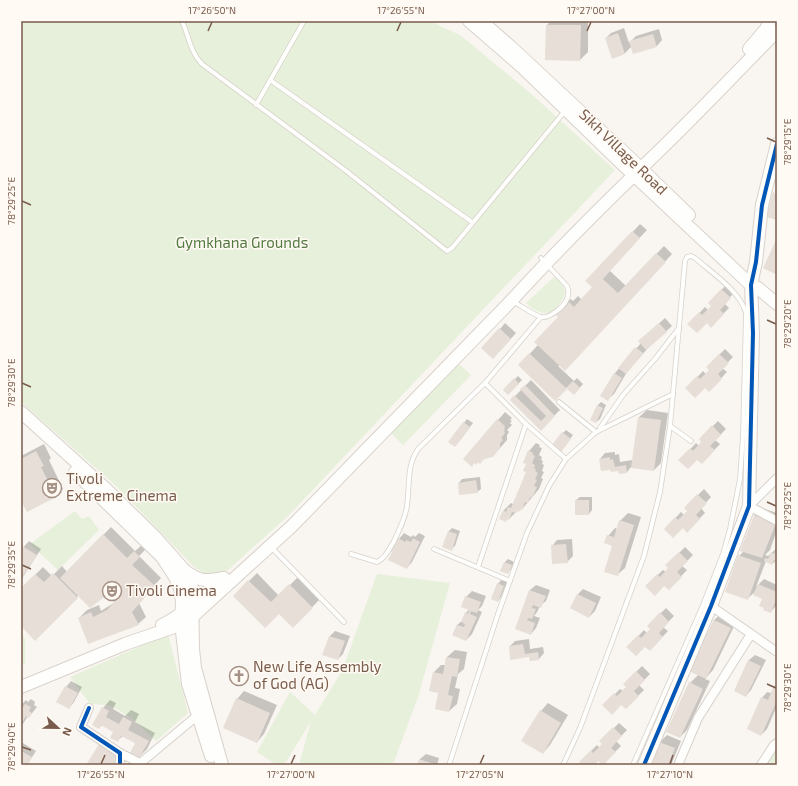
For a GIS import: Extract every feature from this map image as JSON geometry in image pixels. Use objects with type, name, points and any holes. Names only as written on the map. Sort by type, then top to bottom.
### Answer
[{"type":"main road","points":[[469,21],[522,67],[565,110],[635,169]]},
{"type":"main road","name":"Sikh Village Road","points":[[483,21],[754,284],[777,304]]},
{"type":"main road","points":[[635,169],[737,63],[766,30],[770,21]]},
{"type":"main road","points":[[192,604],[211,594],[224,578],[292,518],[544,260],[777,31]]},
{"type":"main road","points":[[644,765],[711,606],[749,506],[754,284],[762,205],[770,179],[777,144]]},
{"type":"main road","points":[[21,687],[125,644],[167,629],[185,618],[211,594],[292,526],[512,300],[544,260]]},
{"type":"main road","points":[[21,412],[106,489],[156,538],[185,571],[195,578],[206,581],[224,578]]},
{"type":"main road","points":[[21,422],[85,481],[162,557],[175,577],[180,588],[195,668],[222,765]]},
{"type":"main road","points":[[185,571],[192,588],[192,604],[185,618],[183,636],[188,684],[214,765]]},
{"type":"main road","points":[[21,679],[110,643],[155,628],[170,621],[185,618]]},
{"type":"main road","points":[[167,629],[183,636]]},
{"type":"street","points":[[777,478],[749,506],[777,521]]},
{"type":"street","points":[[711,606],[777,652]]},
{"type":"street","points":[[678,765],[698,718],[751,634]]},
{"type":"street","points":[[89,708],[82,727],[139,764],[198,715]]},
{"type":"street","points":[[761,765],[774,745],[777,743]]},
{"type":"street","points":[[120,753],[120,765]]},
{"type":"lane","points":[[182,21],[196,58],[256,105],[345,170],[447,251],[452,248],[565,110]]},
{"type":"lane","points":[[256,105],[304,21]]},
{"type":"lane","points":[[270,80],[472,222]]},
{"type":"lane","points":[[564,765],[580,728],[644,556],[660,492],[670,426],[685,261],[691,256],[735,293],[744,305],[746,313],[743,435],[740,479],[730,529],[717,568],[703,605],[633,765]]},
{"type":"lane","points":[[351,554],[378,562],[385,556],[400,530],[404,516],[407,505],[408,477],[413,456],[418,449],[485,383],[541,317],[552,315],[566,301],[568,295],[567,286],[544,260]]},
{"type":"lane","points":[[512,300],[541,317]]},
{"type":"lane","points":[[449,765],[510,580],[530,527],[550,486],[566,459],[597,431],[623,395],[655,359],[679,328]]},
{"type":"lane","points":[[485,383],[526,424],[566,459]]},
{"type":"lane","points":[[597,431],[673,394]]},
{"type":"lane","points":[[559,402],[597,431]]},
{"type":"lane","points":[[478,567],[526,424]]},
{"type":"lane","points":[[670,426],[691,441]]},
{"type":"lane","points":[[270,546],[344,622]]},
{"type":"lane","points":[[434,549],[510,580]]},
{"type":"green space","name":"Gymkhana Grounds","points":[[21,21],[429,21],[460,35],[528,91],[615,170],[289,515],[228,570],[207,575],[194,567],[116,486],[21,402]]},
{"type":"green space","points":[[554,277],[562,285],[565,292],[556,308],[548,313],[543,313],[530,307],[526,303]]},
{"type":"green space","points":[[456,361],[471,375],[403,445],[389,431]]},
{"type":"green space","points":[[75,511],[82,519],[89,516],[99,530],[58,570],[30,544]]},
{"type":"green space","points":[[377,574],[450,583],[418,697],[394,762],[384,765],[299,765],[311,721],[284,765],[277,765],[257,752],[290,692],[315,715],[342,671]]},
{"type":"green space","points":[[21,634],[25,639],[25,663],[21,667]]},
{"type":"green space","points":[[168,634],[188,713],[156,741],[133,719],[109,705],[90,704],[70,677]]},
{"type":"green space","points":[[777,746],[777,765],[765,765]]},
{"type":"building","points":[[546,25],[581,25],[580,61],[545,60]]},
{"type":"building","points":[[618,33],[625,54],[612,59],[605,38]]},
{"type":"building","points":[[653,34],[657,47],[633,54],[629,41]]},
{"type":"building","points":[[773,192],[777,194],[777,220],[766,217]]},
{"type":"building","points":[[632,231],[640,238],[603,279],[618,293],[656,253],[666,262],[565,371],[534,342],[558,317],[555,314],[563,306],[565,308],[569,302],[574,307],[592,287],[585,281]]},
{"type":"building","points":[[777,238],[777,275],[763,268]]},
{"type":"building","points":[[721,289],[731,298],[720,310],[724,314],[711,328],[707,323],[697,333],[687,324],[699,312],[702,315],[711,306],[708,303]]},
{"type":"building","points":[[659,323],[667,332],[646,350],[638,341]]},
{"type":"building","points":[[499,328],[511,339],[493,359],[481,348]]},
{"type":"building","points":[[635,347],[643,353],[626,374],[618,368]]},
{"type":"building","points":[[529,353],[567,389],[555,401],[518,365]]},
{"type":"building","points":[[719,354],[729,363],[718,374],[722,379],[709,392],[705,388],[695,398],[685,388],[697,376],[700,379],[709,370],[706,367]]},
{"type":"building","points":[[614,373],[622,378],[608,401],[600,396]]},
{"type":"building","points":[[514,378],[519,384],[508,395],[503,390]]},
{"type":"building","points":[[573,381],[580,388],[574,395],[566,388]]},
{"type":"building","points":[[525,385],[555,416],[541,431],[510,400],[514,395],[541,421],[546,416],[520,389]]},
{"type":"building","points":[[597,405],[603,408],[596,423],[590,420]]},
{"type":"building","points":[[638,417],[661,420],[654,471],[631,468]]},
{"type":"building","points":[[497,419],[505,426],[505,433],[501,438],[503,440],[500,443],[500,448],[493,457],[484,459],[480,464],[478,462],[476,465],[474,463],[472,467],[463,459]]},
{"type":"building","points":[[463,422],[470,427],[455,447],[448,442]]},
{"type":"building","points":[[712,425],[721,435],[710,446],[715,450],[702,464],[697,460],[688,469],[678,460],[690,448],[693,451],[701,442],[699,439]]},
{"type":"building","points":[[562,432],[571,439],[561,452],[552,445]]},
{"type":"building","points":[[528,450],[535,456],[532,463],[535,465],[535,471],[538,473],[534,486],[537,487],[528,503],[525,502],[522,510],[520,509],[519,512],[517,511],[516,513],[512,512],[509,520],[507,519],[506,522],[499,519],[503,510],[506,512],[508,507],[511,508],[526,472],[523,471],[526,464],[523,463]]},
{"type":"building","points":[[36,451],[44,466],[41,467],[56,497],[27,512],[21,501],[21,459]]},
{"type":"building","points":[[610,457],[610,460],[613,459],[615,467],[626,465],[627,473],[619,474],[618,471],[611,472],[610,470],[601,471],[599,459]]},
{"type":"building","points":[[476,480],[478,493],[459,495],[458,483]]},
{"type":"building","points":[[697,494],[707,503],[696,515],[700,519],[687,533],[683,528],[673,538],[664,529],[675,517],[678,520],[687,511],[684,508]]},
{"type":"building","points":[[575,500],[589,500],[589,515],[575,515]]},
{"type":"building","points":[[754,515],[776,523],[762,558],[740,551]]},
{"type":"building","points":[[619,520],[634,525],[618,576],[604,572],[612,546],[604,543],[607,535],[614,537]]},
{"type":"building","points":[[448,531],[457,534],[452,551],[442,547]]},
{"type":"building","name":"Tivoli Cinema","points":[[103,534],[127,558],[134,551],[140,557],[132,565],[155,586],[132,612],[139,625],[88,644],[78,618],[91,612],[93,617],[107,610],[114,602],[106,596],[90,608],[60,578]]},
{"type":"building","points":[[398,538],[405,542],[406,540],[411,542],[413,538],[420,542],[407,569],[388,560],[392,552],[389,551],[392,546],[394,546]]},
{"type":"building","points":[[566,544],[568,563],[552,564],[551,545]]},
{"type":"building","points":[[22,546],[37,555],[21,579],[21,548]]},
{"type":"building","points":[[777,547],[777,561],[774,560],[772,565],[764,561],[765,558],[768,559],[771,552],[774,554]]},
{"type":"building","points":[[679,552],[688,561],[677,572],[682,577],[669,590],[664,586],[655,596],[645,586],[657,574],[660,577],[668,568],[665,565]]},
{"type":"building","points":[[738,555],[761,563],[748,600],[725,592]]},
{"type":"building","points":[[504,562],[512,565],[508,574],[500,571]]},
{"type":"building","points":[[53,573],[78,598],[35,641],[21,626],[21,588],[35,574],[44,582]]},
{"type":"building","points":[[248,580],[271,602],[289,584],[313,608],[293,628],[279,614],[265,628],[233,596]]},
{"type":"building","points":[[497,583],[504,586],[498,602],[491,599]]},
{"type":"building","points":[[758,584],[777,592],[777,597],[771,613],[763,610],[764,608],[759,606],[762,599],[753,595]]},
{"type":"building","points":[[529,590],[546,596],[541,608],[533,605],[532,608],[536,609],[532,619],[528,618],[527,620],[535,623],[531,635],[515,629]]},
{"type":"building","points":[[577,594],[596,603],[589,618],[570,608]]},
{"type":"building","points":[[465,596],[481,602],[477,613],[471,611],[470,614],[477,617],[466,641],[452,635],[457,625],[464,627],[465,624],[461,622],[465,612],[468,614],[469,610],[461,607]]},
{"type":"building","points":[[660,612],[669,622],[659,633],[663,637],[650,651],[645,647],[636,656],[626,647],[638,635],[641,638],[650,629],[647,626]]},
{"type":"building","points":[[714,620],[731,628],[706,679],[689,671]]},
{"type":"building","points":[[329,636],[345,641],[338,660],[322,655]]},
{"type":"building","points":[[523,644],[525,654],[538,652],[539,660],[530,661],[529,657],[510,660],[509,646]]},
{"type":"building","points":[[446,657],[460,659],[457,677],[452,676],[448,695],[453,696],[449,712],[435,709],[438,693],[429,691],[433,672],[443,674]]},
{"type":"building","points":[[748,660],[761,666],[746,697],[734,691]]},
{"type":"building","points":[[636,671],[645,680],[634,691],[639,696],[626,709],[621,705],[612,715],[602,705],[614,693],[617,696],[626,687],[623,684]]},
{"type":"building","points":[[689,682],[703,689],[680,738],[666,732]]},
{"type":"building","points":[[774,685],[777,687],[777,701],[761,736],[747,729],[761,697],[768,700]]},
{"type":"building","points":[[65,686],[78,693],[69,709],[56,702]]},
{"type":"building","points":[[236,698],[270,713],[257,743],[223,728]]},
{"type":"building","points":[[25,704],[31,707],[29,711],[32,713],[29,718],[26,716],[21,725],[21,706],[23,707]]},
{"type":"building","points":[[102,707],[109,711],[106,717],[119,724],[123,717],[132,722],[128,730],[149,741],[139,758],[130,753],[135,743],[121,736],[118,742],[110,738],[113,732],[101,725],[99,729],[92,725]]},
{"type":"building","points":[[540,710],[561,723],[543,754],[521,741]]},
{"type":"building","points":[[613,727],[622,736],[611,748],[616,752],[603,765],[598,761],[595,765],[582,765],[579,762],[591,750],[593,753],[602,744],[599,741]]},
{"type":"building","points":[[659,742],[675,748],[668,765],[649,765]]},
{"type":"building","points":[[99,744],[115,754],[116,765],[86,765]]},
{"type":"building","points":[[21,751],[32,757],[27,765],[21,765]]},
{"type":"building","points":[[419,759],[434,764],[434,765],[417,765]]},
{"type":"cycle path","points":[[644,765],[711,606],[749,506],[753,333],[751,285],[756,262],[762,205],[777,144]]},
{"type":"cycle path","points":[[89,708],[81,727],[120,753],[120,765]]},
{"type":"place","name":"Tivoli Extreme Cinema","points":[[52,488]]},
{"type":"place","name":"Tivoli Cinema","points":[[112,591]]},
{"type":"place","name":"New Life Assembly of God (AG)","points":[[239,676]]}]
